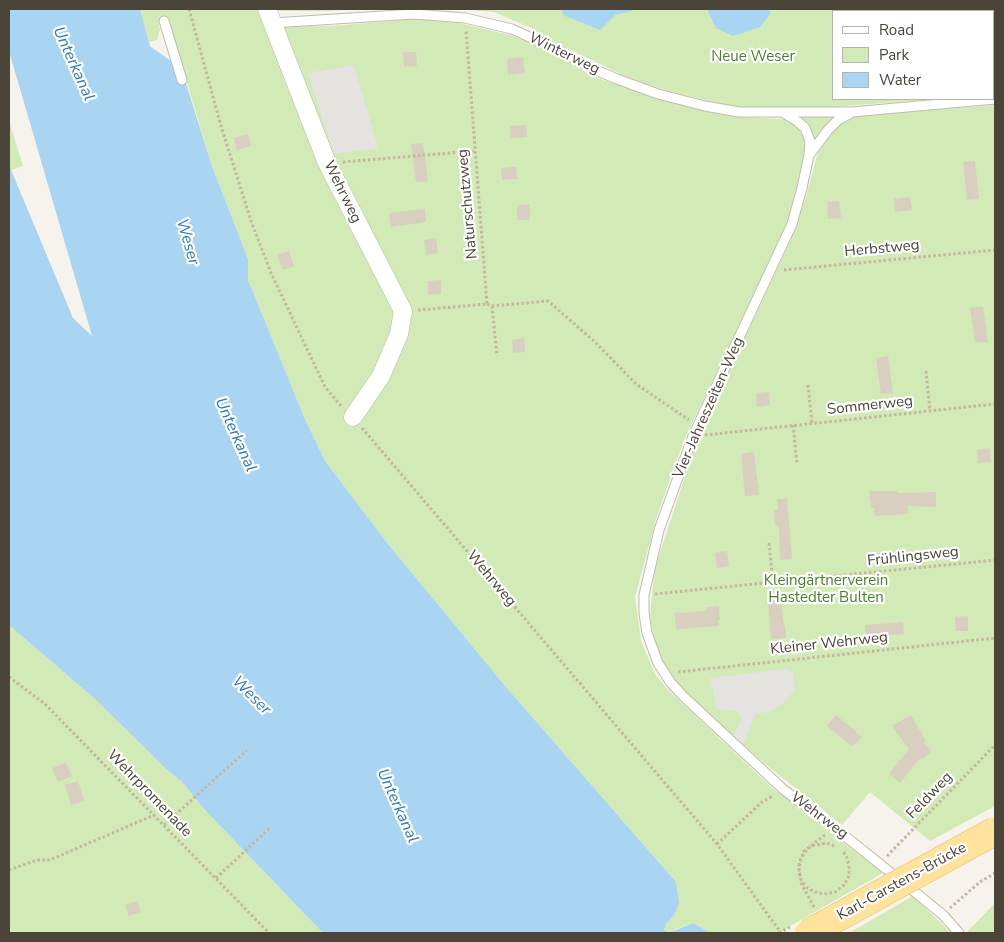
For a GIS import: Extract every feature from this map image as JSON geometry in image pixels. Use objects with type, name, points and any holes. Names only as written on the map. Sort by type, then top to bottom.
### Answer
[{"type":"main road","name":"Karl-Carstens-Brücke","points":[[813,922],[995,831]]},
{"type":"street","name":"Wehrweg","points":[[270,16],[327,163],[403,311]]},
{"type":"street","points":[[353,417],[381,376],[399,334],[403,311]]},
{"type":"lane","name":"Winterweg","points":[[270,16],[414,14],[465,18],[512,28],[589,67],[658,94],[704,106],[739,112],[852,112],[984,100]]},
{"type":"lane","points":[[164,21],[182,80]]},
{"type":"lane","name":"Vier-Jahreszeiten-Weg","points":[[782,112],[797,121],[804,128],[810,141],[809,155],[792,224],[693,436],[659,530],[644,595],[644,613],[647,633],[658,663],[683,696],[784,790]]},
{"type":"lane","name":"Winterweg","points":[[809,155],[838,120],[852,112]]},
{"type":"lane","name":"Wehrweg","points":[[784,790],[880,863],[943,915],[959,933]]},
{"type":"path","name":"Wehrweg","points":[[189,9],[221,126],[251,221],[271,273],[324,386],[340,406],[353,417],[717,844],[762,802],[784,790]]},
{"type":"path","name":"Naturschutzweg","points":[[465,18],[487,304]]},
{"type":"path","points":[[327,163],[474,152]]},
{"type":"path","name":"Herbstweg","points":[[770,271],[995,250]]},
{"type":"path","points":[[403,311],[548,301],[594,341],[636,384],[698,426]]},
{"type":"path","points":[[492,306],[497,356]]},
{"type":"path","name":"Sommerweg","points":[[926,371],[930,411]]},
{"type":"path","name":"Sommerweg","points":[[808,385],[812,423]]},
{"type":"path","name":"Sommerweg","points":[[693,436],[995,404]]},
{"type":"path","points":[[793,425],[797,464]]},
{"type":"path","points":[[769,543],[773,582]]},
{"type":"path","name":"Frühlingsweg","points":[[644,595],[995,560]]},
{"type":"path","name":"Kleiner Wehrweg","points":[[665,673],[995,638]]},
{"type":"path","name":"Wehrpromenade","points":[[9,677],[45,704],[269,933]]},
{"type":"path","name":"Feldweg","points":[[880,863],[995,745]]},
{"type":"path","points":[[164,825],[246,750]]},
{"type":"path","points":[[9,870],[37,860],[50,860],[154,815]]},
{"type":"path","points":[[216,878],[271,827]]},
{"type":"path","points":[[813,922],[802,885],[799,871],[799,862],[802,857],[805,852],[811,846],[818,844],[833,845],[840,848],[846,855],[849,865],[848,876],[844,885],[835,892],[824,894],[815,892],[801,880],[799,871],[800,862],[802,857],[804,851],[835,828]]},
{"type":"path","points":[[717,844],[780,933]]},
{"type":"path","points":[[943,915],[980,882],[995,873]]},
{"type":"green space","points":[[140,9],[263,9],[269,27],[331,26],[415,19],[459,23],[510,35],[548,50],[590,75],[654,98],[742,117],[782,119],[799,128],[804,137],[805,154],[788,220],[776,250],[684,440],[657,516],[635,597],[641,641],[655,674],[668,690],[771,787],[883,873],[778,933],[711,933],[693,923],[668,932],[664,930],[666,924],[674,915],[676,882],[506,687],[388,544],[325,461],[304,417],[248,280],[248,259],[212,166],[168,20],[158,23],[160,30],[157,40],[149,42]]},
{"type":"green space","points":[[275,9],[353,9],[276,11]]},
{"type":"green space","name":"Neue Weser","points":[[458,9],[995,9],[995,94],[994,10],[832,10],[832,100],[919,100],[832,107],[745,107],[726,105],[668,91],[627,77],[540,35],[534,29],[494,12]]},
{"type":"green space","name":"Kleingärtnerverein Hastedter Bulten","points":[[995,105],[995,806],[930,841],[870,792],[842,825],[769,767],[694,703],[664,666],[656,645],[650,618],[652,594],[655,568],[697,440],[788,246],[806,197],[822,144],[843,122],[857,116]]},
{"type":"green space","points":[[840,115],[815,143],[808,125],[799,116]]},
{"type":"green space","points":[[9,121],[23,166],[11,170],[9,165]]},
{"type":"green space","points":[[9,625],[95,699],[166,769],[182,782],[206,811],[323,933],[9,933]]},
{"type":"green space","points":[[913,896],[951,933],[849,933]]},
{"type":"green space","points":[[995,903],[995,933],[966,933]]},
{"type":"shaded area","points":[[354,65],[378,148],[334,154],[308,73]]},
{"type":"shaded area","points":[[787,669],[793,673],[795,688],[787,700],[772,711],[755,714],[744,744],[733,736],[741,720],[738,711],[717,710],[710,678]]},
{"type":"water","points":[[9,9],[140,9],[150,46],[182,71],[212,166],[248,259],[248,280],[304,417],[325,461],[388,544],[506,687],[676,882],[679,903],[664,930],[668,932],[693,923],[711,933],[323,933],[206,811],[182,782],[166,769],[95,699],[9,625],[9,165],[73,318],[92,336],[9,51]]},
{"type":"water","points":[[562,9],[638,9],[615,15],[600,30],[563,15]]},
{"type":"water","name":"Neue Weser","points":[[707,9],[768,9],[771,13],[760,27],[733,36],[716,28]]},
{"type":"building","points":[[403,52],[416,52],[417,66],[404,67]]},
{"type":"building","points":[[523,57],[525,73],[508,75],[507,59]]},
{"type":"building","points":[[526,125],[527,137],[511,138],[510,126]]},
{"type":"building","points":[[248,134],[251,146],[237,150],[234,138]]},
{"type":"building","points":[[423,143],[428,181],[416,182],[411,144]]},
{"type":"building","points":[[975,161],[979,199],[967,200],[963,162]]},
{"type":"building","points":[[516,167],[517,179],[502,180],[501,168]]},
{"type":"building","points":[[910,197],[912,210],[895,212],[894,199]]},
{"type":"building","points":[[839,201],[841,218],[828,219],[827,202]]},
{"type":"building","points":[[530,204],[530,220],[517,220],[517,205]]},
{"type":"building","points":[[425,209],[426,222],[391,227],[389,213]]},
{"type":"building","points":[[436,238],[438,253],[426,255],[424,240]]},
{"type":"building","points":[[289,251],[294,266],[283,270],[277,255]]},
{"type":"building","points":[[441,280],[441,294],[428,294],[428,281]]},
{"type":"building","points":[[983,306],[988,342],[975,342],[970,308]]},
{"type":"building","points":[[524,338],[525,352],[513,353],[512,340]]},
{"type":"building","points":[[888,356],[893,393],[881,394],[876,358]]},
{"type":"building","points":[[769,392],[770,405],[757,407],[756,393]]},
{"type":"building","points":[[990,448],[991,462],[978,463],[977,450]]},
{"type":"building","points":[[754,452],[759,495],[745,496],[741,454]]},
{"type":"building","points":[[869,491],[897,491],[897,493],[936,492],[936,507],[908,506],[908,514],[875,516],[874,508],[871,508]]},
{"type":"building","points":[[777,499],[787,499],[792,559],[780,560],[779,526],[775,526],[774,510],[778,510]]},
{"type":"building","points":[[727,551],[729,566],[717,568],[715,553]]},
{"type":"building","points":[[781,600],[786,638],[771,639],[768,601]]},
{"type":"building","points":[[719,606],[719,626],[676,629],[675,613],[707,611],[707,607]]},
{"type":"building","points":[[968,616],[968,631],[956,631],[955,617]]},
{"type":"building","points":[[903,622],[904,634],[866,637],[865,625]]},
{"type":"building","points":[[836,715],[862,737],[857,743],[851,746],[827,726]]},
{"type":"building","points":[[911,715],[926,741],[924,743],[932,751],[922,760],[920,758],[900,783],[889,774],[909,749],[892,726]]},
{"type":"building","points":[[66,763],[72,776],[58,782],[52,768]]},
{"type":"building","points":[[78,781],[84,801],[71,805],[65,785]]},
{"type":"building","points":[[137,901],[141,912],[129,916],[125,905]]},
{"type":"water label","name":"Unterkanal","points":[[73,64]]},
{"type":"water label","name":"Weser","points":[[187,242]]},
{"type":"water label","name":"Unterkanal","points":[[235,435]]},
{"type":"water label","name":"Weser","points":[[251,696]]},
{"type":"water label","name":"Unterkanal","points":[[397,806]]}]
